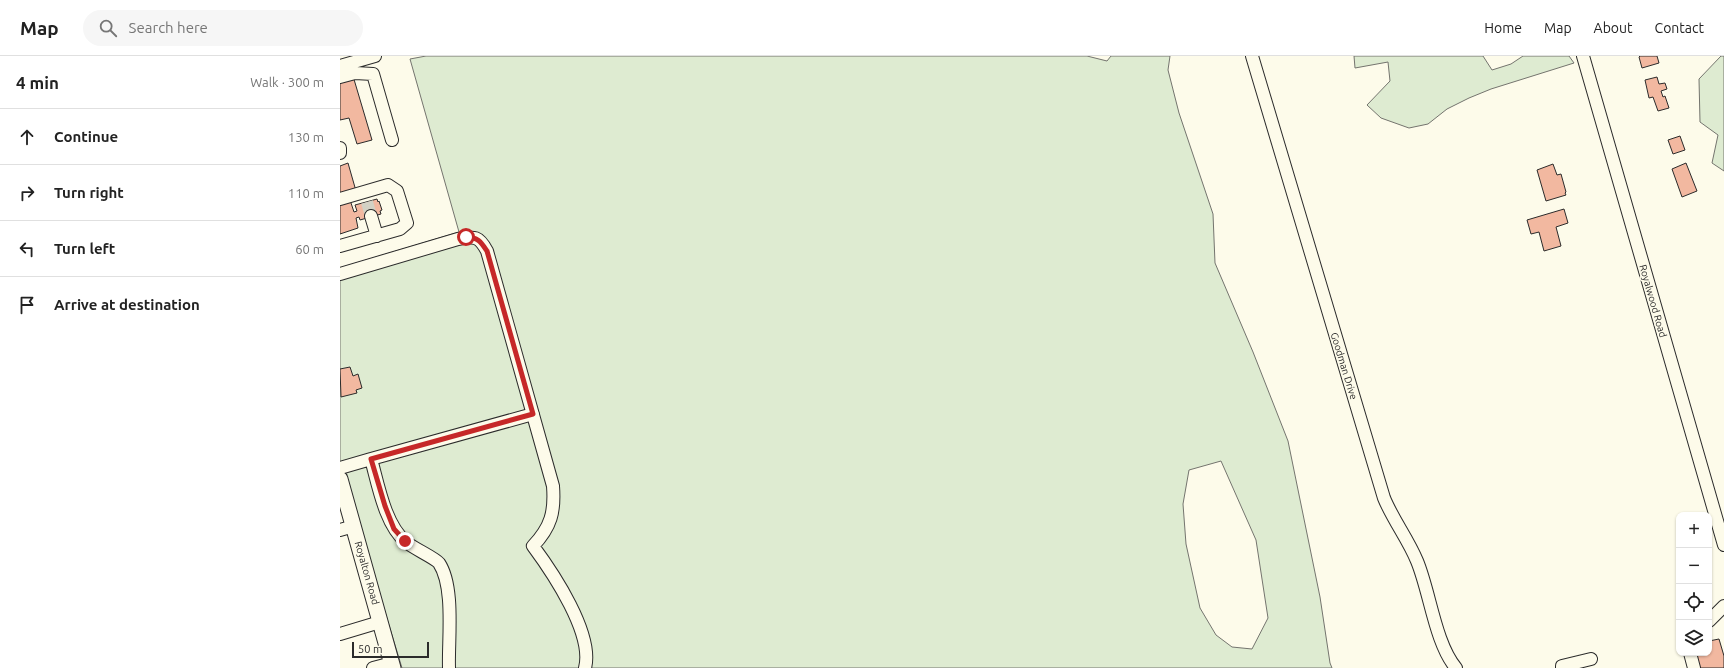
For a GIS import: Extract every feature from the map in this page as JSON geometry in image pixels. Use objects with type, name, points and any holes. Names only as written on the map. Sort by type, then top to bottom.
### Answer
[{"type":"main road","name":"Royalton Road","points":[[340,479],[346,520],[380,622],[392,665]]},
{"type":"street","points":[[340,66],[375,56]]},
{"type":"street","name":"Goodman Drive","points":[[1252,56],[1384,498],[1416,560],[1442,644],[1449,660],[1456,668]]},
{"type":"street","name":"Royalwood Road","points":[[1583,56],[1724,545]]},
{"type":"street","points":[[340,77],[355,73],[373,74],[392,140]]},
{"type":"street","points":[[340,148],[340,153]]},
{"type":"street","points":[[340,199],[365,197],[388,185],[397,190],[407,223],[400,229],[340,246]]},
{"type":"street","points":[[371,216],[377,236]]},
{"type":"street","points":[[340,274],[458,239],[473,237],[481,240],[487,251],[552,486],[554,502],[552,516],[543,536],[533,546],[547,565],[567,598],[577,621],[587,650],[585,668]]},
{"type":"street","points":[[340,468],[533,414]]},
{"type":"street","points":[[371,459],[385,506],[394,529],[416,550],[438,562],[444,576],[451,616],[448,647],[449,668]]},
{"type":"street","points":[[1710,620],[1724,606]]},
{"type":"street","points":[[340,634],[380,622]]},
{"type":"street","points":[[1691,656],[1694,668]]},
{"type":"street","points":[[1562,668],[1562,666],[1591,659]]},
{"type":"street","points":[[373,668],[392,665]]},
{"type":"green space","points":[[426,56],[1087,56],[1107,61],[1111,56],[1170,56],[1168,70],[1179,113],[1213,214],[1215,263],[1253,352],[1288,441],[1320,597],[1332,668],[402,668],[340,464],[340,268],[459,232],[410,59]],"holes":[[[1221,461],[1256,540],[1268,618],[1252,649],[1232,647],[1216,635],[1200,608],[1186,544],[1183,504],[1189,470]]]},
{"type":"green space","points":[[1354,56],[1483,56],[1492,70],[1511,64],[1523,56],[1569,56],[1574,63],[1491,89],[1447,109],[1428,124],[1409,128],[1381,118],[1367,105],[1390,81],[1388,62],[1355,68]]},
{"type":"green space","points":[[1721,56],[1724,56],[1724,171],[1712,163],[1718,135],[1700,122],[1699,79]]},
{"type":"building","points":[[1640,56],[1657,56],[1659,63],[1642,68]]},
{"type":"building","points":[[353,76],[372,140],[357,144],[349,118],[340,120],[340,80]]},
{"type":"building","points":[[1657,77],[1659,84],[1665,83],[1667,89],[1661,91],[1663,97],[1665,96],[1669,108],[1658,111],[1653,97],[1649,98],[1645,80]]},
{"type":"building","points":[[1680,136],[1685,150],[1673,154],[1668,140]]},
{"type":"building","points":[[348,163],[356,191],[340,196],[340,166]]},
{"type":"building","points":[[1686,163],[1697,191],[1682,197],[1672,169]]},
{"type":"building","points":[[1553,164],[1557,175],[1561,174],[1566,195],[1546,201],[1537,170]]},
{"type":"building","points":[[377,199],[382,210],[380,211],[381,214],[360,220],[359,217],[356,218],[358,228],[340,234],[340,203],[350,200],[354,212],[357,211],[355,205]]},
{"type":"building","points":[[1564,209],[1568,223],[1556,227],[1561,246],[1544,251],[1539,232],[1531,234],[1527,220]]},
{"type":"building","points":[[350,367],[353,376],[358,374],[362,388],[356,390],[357,393],[341,397],[340,369]]},
{"type":"building","points":[[1719,639],[1724,656],[1724,668],[1700,668],[1697,656],[1712,656],[1712,640]]},
{"type":"tunnel","points":[[367,202],[371,216]]},
{"type":"route","points":[[405,541],[394,529],[385,506],[371,459],[533,414],[487,251],[481,240],[473,237],[466,237]]}]
